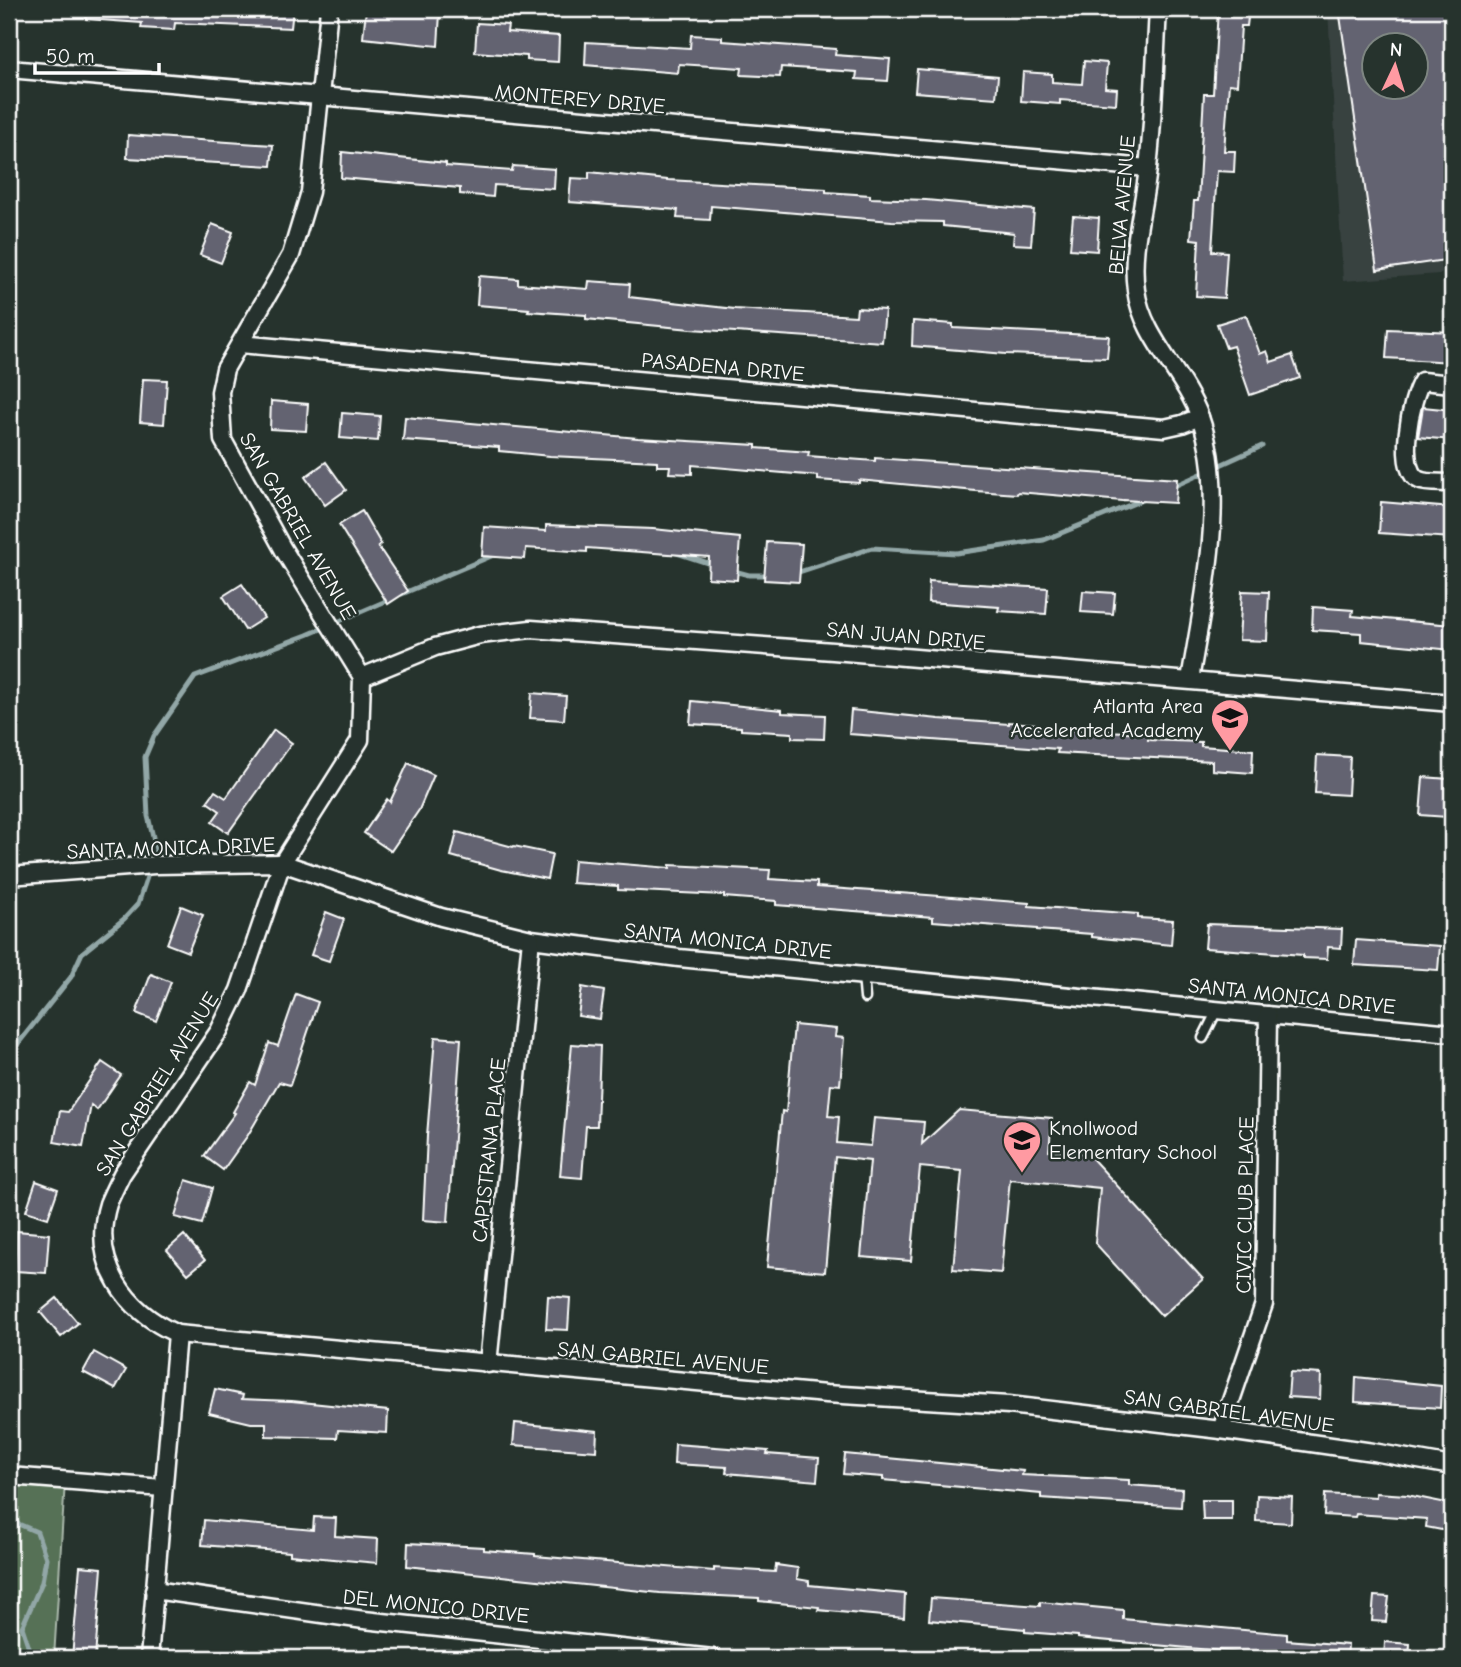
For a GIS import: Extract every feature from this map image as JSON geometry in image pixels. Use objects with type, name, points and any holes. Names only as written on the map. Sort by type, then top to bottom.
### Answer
[{"type":"street","name":"SAN GABRIEL AVENUE","points":[[329,9],[310,192],[291,255],[225,369],[220,392],[223,440],[283,549],[362,677],[360,740],[282,863],[239,990],[219,1031],[122,1174],[108,1206],[105,1226],[108,1262],[125,1297],[141,1314],[177,1334],[826,1394],[1009,1405],[1222,1430],[1452,1466]]},
{"type":"street","name":"BELVA AVENUE","points":[[1158,9],[1148,169],[1135,253],[1135,289],[1142,316],[1187,390],[1209,450],[1212,503],[1209,564],[1190,680]]},
{"type":"street","name":"MONTEREY DRIVE","points":[[9,69],[1148,169]]},
{"type":"street","name":"PASADENA DRIVE","points":[[240,344],[1164,428],[1199,417]]},
{"type":"street","points":[[1452,384],[1422,381],[1415,390],[1410,409],[1407,443],[1410,472],[1419,480],[1452,483]]},
{"type":"street","name":"SAN JUAN DRIVE","points":[[362,677],[435,647],[480,635],[531,629],[1452,703]]},
{"type":"street","name":"SANTA MONICA DRIVE","points":[[9,876],[151,866],[282,863],[441,917],[531,939],[680,958],[1452,1033]]},
{"type":"street","name":"CAPISTRANA PLACE","points":[[488,1364],[531,939]]},
{"type":"street","name":"CIVIC CLUB PLACE","points":[[1222,1430],[1264,1304],[1268,1015]]},
{"type":"street","points":[[149,1658],[177,1334]]},
{"type":"street","points":[[9,1476],[163,1488]]},
{"type":"street","name":"DEL MONICO DRIVE","points":[[154,1590],[364,1620],[713,1658]]},
{"type":"lane","points":[[863,976],[865,998]]},
{"type":"lane","points":[[1203,1038],[1217,1010]]},
{"type":"shaded area","points":[[1328,9],[1452,9],[1452,273],[1343,281]]},
{"type":"green space","points":[[9,1473],[65,1481],[54,1658],[9,1658]]},
{"type":"building","points":[[86,9],[293,9],[291,28],[175,23],[174,30],[141,28],[142,23],[86,19]]},
{"type":"building","points":[[366,9],[405,9],[440,13],[438,46],[363,38]]},
{"type":"building","points":[[1218,9],[1249,9],[1247,26],[1241,26],[1237,85],[1229,84],[1224,151],[1235,151],[1234,172],[1217,171],[1212,251],[1227,252],[1224,298],[1196,296],[1199,240],[1191,239],[1194,201],[1198,201],[1204,94],[1213,94]]},
{"type":"building","points":[[1339,9],[1452,9],[1452,259],[1377,270]]},
{"type":"building","points":[[477,23],[508,25],[507,32],[559,36],[558,62],[527,60],[527,56],[475,52]]},
{"type":"building","points":[[691,35],[722,37],[722,41],[836,49],[835,55],[890,59],[888,81],[856,79],[857,72],[781,67],[780,77],[741,75],[742,68],[679,64],[678,73],[585,65],[586,42],[690,48]]},
{"type":"building","points":[[1084,61],[1107,63],[1105,88],[1117,89],[1116,104],[1060,100],[1060,104],[1021,101],[1023,72],[1052,74],[1052,82],[1082,84]]},
{"type":"building","points":[[917,69],[998,76],[996,98],[915,92]]},
{"type":"building","points":[[128,135],[273,145],[271,166],[127,158]]},
{"type":"building","points":[[342,152],[446,163],[446,166],[512,171],[513,166],[555,169],[554,189],[494,185],[493,197],[460,194],[460,188],[341,178]]},
{"type":"building","points":[[589,172],[668,180],[826,189],[826,192],[870,195],[870,198],[1034,210],[1031,245],[1013,244],[1014,233],[943,226],[943,222],[892,221],[711,206],[710,220],[677,218],[678,210],[569,202],[571,178],[589,179]]},
{"type":"building","points":[[1073,216],[1099,218],[1097,251],[1070,249]]},
{"type":"building","points":[[212,224],[233,232],[221,263],[200,255]]},
{"type":"building","points":[[479,276],[518,279],[518,284],[588,289],[589,281],[630,284],[629,297],[735,309],[856,316],[857,308],[885,310],[882,342],[691,329],[586,319],[586,315],[477,305]]},
{"type":"building","points":[[1246,315],[1260,354],[1267,351],[1271,362],[1292,355],[1300,378],[1250,395],[1233,346],[1226,348],[1217,324]]},
{"type":"building","points":[[913,321],[953,324],[953,328],[1109,336],[1107,358],[1006,354],[912,346]]},
{"type":"building","points":[[1388,329],[1452,332],[1452,362],[1386,358]]},
{"type":"building","points":[[143,379],[167,380],[164,424],[140,422]]},
{"type":"building","points":[[271,401],[308,404],[306,431],[270,429]]},
{"type":"building","points":[[1423,407],[1452,410],[1452,440],[1418,437]]},
{"type":"building","points":[[342,413],[380,416],[378,441],[340,438]]},
{"type":"building","points":[[405,417],[638,438],[756,445],[756,448],[809,452],[808,456],[875,461],[875,458],[1177,479],[1175,503],[1017,494],[859,480],[859,483],[818,480],[818,476],[692,465],[692,474],[669,473],[670,466],[657,466],[657,461],[550,456],[499,451],[499,447],[403,440]]},
{"type":"building","points":[[326,462],[346,490],[325,505],[305,477]]},
{"type":"building","points":[[1381,502],[1452,508],[1452,538],[1379,533]]},
{"type":"building","points":[[362,511],[381,544],[378,546],[408,591],[388,604],[339,525]]},
{"type":"building","points":[[546,525],[653,529],[740,538],[737,580],[708,578],[709,557],[587,548],[587,552],[526,548],[525,559],[482,556],[484,527],[546,531]]},
{"type":"building","points":[[767,542],[802,544],[799,582],[764,580]]},
{"type":"building","points":[[929,581],[1048,588],[1046,614],[998,611],[999,607],[928,602]]},
{"type":"building","points":[[242,584],[264,618],[245,630],[223,596]]},
{"type":"building","points":[[1083,591],[1115,593],[1113,614],[1081,612]]},
{"type":"building","points":[[1242,591],[1269,592],[1267,641],[1239,640]]},
{"type":"building","points":[[1313,607],[1353,610],[1352,616],[1452,625],[1452,650],[1361,641],[1361,633],[1312,630]]},
{"type":"building","points":[[532,693],[566,696],[564,720],[530,718]]},
{"type":"building","points":[[692,701],[782,710],[782,713],[825,715],[824,739],[792,738],[792,733],[741,730],[741,727],[690,724]]},
{"type":"building","points":[[851,710],[939,719],[1037,724],[1036,728],[1149,733],[1148,740],[1201,742],[1201,746],[1253,750],[1252,773],[1212,770],[1212,761],[1057,753],[1058,749],[849,734]]},
{"type":"building","points":[[274,730],[292,743],[228,833],[212,822],[220,811],[207,802],[215,791],[226,798]]},
{"type":"building","points":[[1317,755],[1350,757],[1348,795],[1315,793]]},
{"type":"building","points":[[408,763],[434,775],[419,810],[391,851],[364,833],[387,799],[390,802]]},
{"type":"building","points":[[1423,777],[1449,779],[1447,817],[1420,815]]},
{"type":"building","points":[[457,832],[552,854],[547,879],[451,856]]},
{"type":"building","points":[[574,860],[670,868],[670,865],[770,870],[769,879],[817,882],[817,887],[1138,914],[1138,918],[1173,920],[1171,945],[1092,937],[1092,934],[933,921],[933,917],[776,905],[776,901],[724,895],[618,890],[618,886],[572,883]]},
{"type":"building","points":[[181,906],[203,915],[188,952],[167,944]]},
{"type":"building","points":[[326,912],[344,919],[329,961],[311,955]]},
{"type":"building","points":[[1207,924],[1342,929],[1341,948],[1328,947],[1327,959],[1205,948]]},
{"type":"building","points":[[1356,940],[1440,946],[1438,970],[1354,965]]},
{"type":"building","points":[[151,974],[171,982],[156,1021],[136,1013]]},
{"type":"building","points":[[582,987],[604,991],[600,1019],[578,1016]]},
{"type":"building","points":[[296,994],[318,1002],[290,1085],[279,1082],[248,1135],[223,1170],[204,1156],[235,1113],[233,1112],[250,1082],[255,1085],[269,1043],[278,1046]]},
{"type":"building","points":[[794,1025],[836,1029],[835,1037],[844,1038],[840,1085],[831,1084],[828,1116],[839,1117],[837,1143],[871,1146],[874,1118],[924,1122],[922,1144],[959,1110],[1052,1118],[1049,1151],[1088,1154],[1203,1279],[1162,1316],[1095,1243],[1100,1188],[1010,1179],[1001,1273],[953,1269],[962,1171],[920,1167],[911,1261],[861,1257],[870,1161],[835,1157],[825,1272],[767,1267],[782,1111],[786,1112]]},
{"type":"building","points":[[435,1037],[461,1039],[448,1222],[423,1220]]},
{"type":"building","points":[[572,1044],[600,1046],[597,1126],[586,1126],[582,1178],[560,1176]]},
{"type":"building","points":[[102,1062],[121,1075],[97,1110],[91,1105],[83,1147],[54,1142],[60,1111],[68,1112]]},
{"type":"building","points":[[186,1180],[212,1188],[202,1224],[175,1217]]},
{"type":"building","points":[[36,1181],[58,1189],[48,1218],[26,1211]]},
{"type":"building","points":[[17,1231],[49,1234],[46,1273],[15,1271]]},
{"type":"building","points":[[184,1235],[205,1260],[188,1274],[167,1250]]},
{"type":"building","points":[[548,1296],[570,1298],[568,1330],[546,1329]]},
{"type":"building","points":[[57,1298],[78,1323],[61,1337],[40,1312]]},
{"type":"building","points":[[94,1352],[126,1370],[115,1389],[83,1372]]},
{"type":"building","points":[[1290,1372],[1321,1374],[1320,1399],[1288,1397]]},
{"type":"building","points":[[1356,1377],[1441,1386],[1440,1408],[1355,1402]]},
{"type":"building","points":[[215,1389],[243,1395],[242,1399],[292,1401],[388,1411],[387,1433],[338,1430],[337,1438],[266,1436],[266,1423],[251,1423],[209,1413]]},
{"type":"building","points":[[515,1423],[597,1431],[596,1451],[513,1445]]},
{"type":"building","points":[[675,1444],[819,1458],[817,1481],[726,1473],[727,1467],[674,1464]]},
{"type":"building","points":[[845,1454],[1023,1471],[1022,1475],[1129,1480],[1129,1485],[1182,1489],[1181,1507],[1041,1498],[1041,1494],[843,1474]]},
{"type":"building","points":[[1376,1493],[1407,1495],[1452,1504],[1452,1532],[1426,1527],[1427,1519],[1356,1514],[1355,1517],[1324,1515],[1325,1494],[1376,1497]]},
{"type":"building","points":[[1257,1495],[1292,1497],[1291,1523],[1256,1521]]},
{"type":"building","points":[[1202,1500],[1232,1500],[1232,1520],[1203,1520]]},
{"type":"building","points":[[314,1517],[336,1518],[335,1536],[378,1539],[377,1563],[202,1545],[204,1520],[313,1530]]},
{"type":"building","points":[[408,1543],[484,1547],[484,1550],[535,1556],[714,1571],[714,1568],[775,1572],[776,1565],[798,1568],[797,1579],[809,1581],[809,1585],[905,1594],[904,1618],[818,1610],[819,1607],[759,1601],[759,1598],[660,1593],[407,1566]]},
{"type":"building","points":[[80,1566],[102,1568],[95,1658],[72,1658]]},
{"type":"building","points":[[1374,1596],[1389,1597],[1386,1622],[1372,1621]]},
{"type":"building","points":[[931,1598],[1040,1606],[1040,1602],[1123,1610],[1123,1619],[1287,1634],[1287,1640],[1348,1645],[1347,1658],[1243,1656],[1243,1653],[1078,1638],[1025,1632],[1025,1629],[929,1620]]},
{"type":"building","points":[[1385,1642],[1410,1644],[1409,1658],[1384,1658]]},
{"type":"waterway","points":[[1218,466],[1262,446]]},
{"type":"waterway","points":[[1172,487],[1201,474]]},
{"type":"waterway","points":[[796,573],[872,548],[956,553],[1044,540],[1147,498]]},
{"type":"waterway","points":[[677,553],[714,565]]},
{"type":"waterway","points":[[402,594],[496,554]]},
{"type":"waterway","points":[[734,571],[749,575],[769,575]]},
{"type":"waterway","points":[[9,1055],[71,977],[82,953],[138,904],[156,850],[148,816],[145,757],[154,736],[195,677],[307,635],[393,598]]},
{"type":"waterway","points":[[9,1515],[16,1523],[37,1532],[46,1558],[42,1582],[22,1627],[35,1658]]},
{"type":"place","name":"Atlanta Area Accelerated Academy","points":[[1230,752]]},
{"type":"place","name":"Knollwood Elementary School","points":[[1022,1174]]}]
